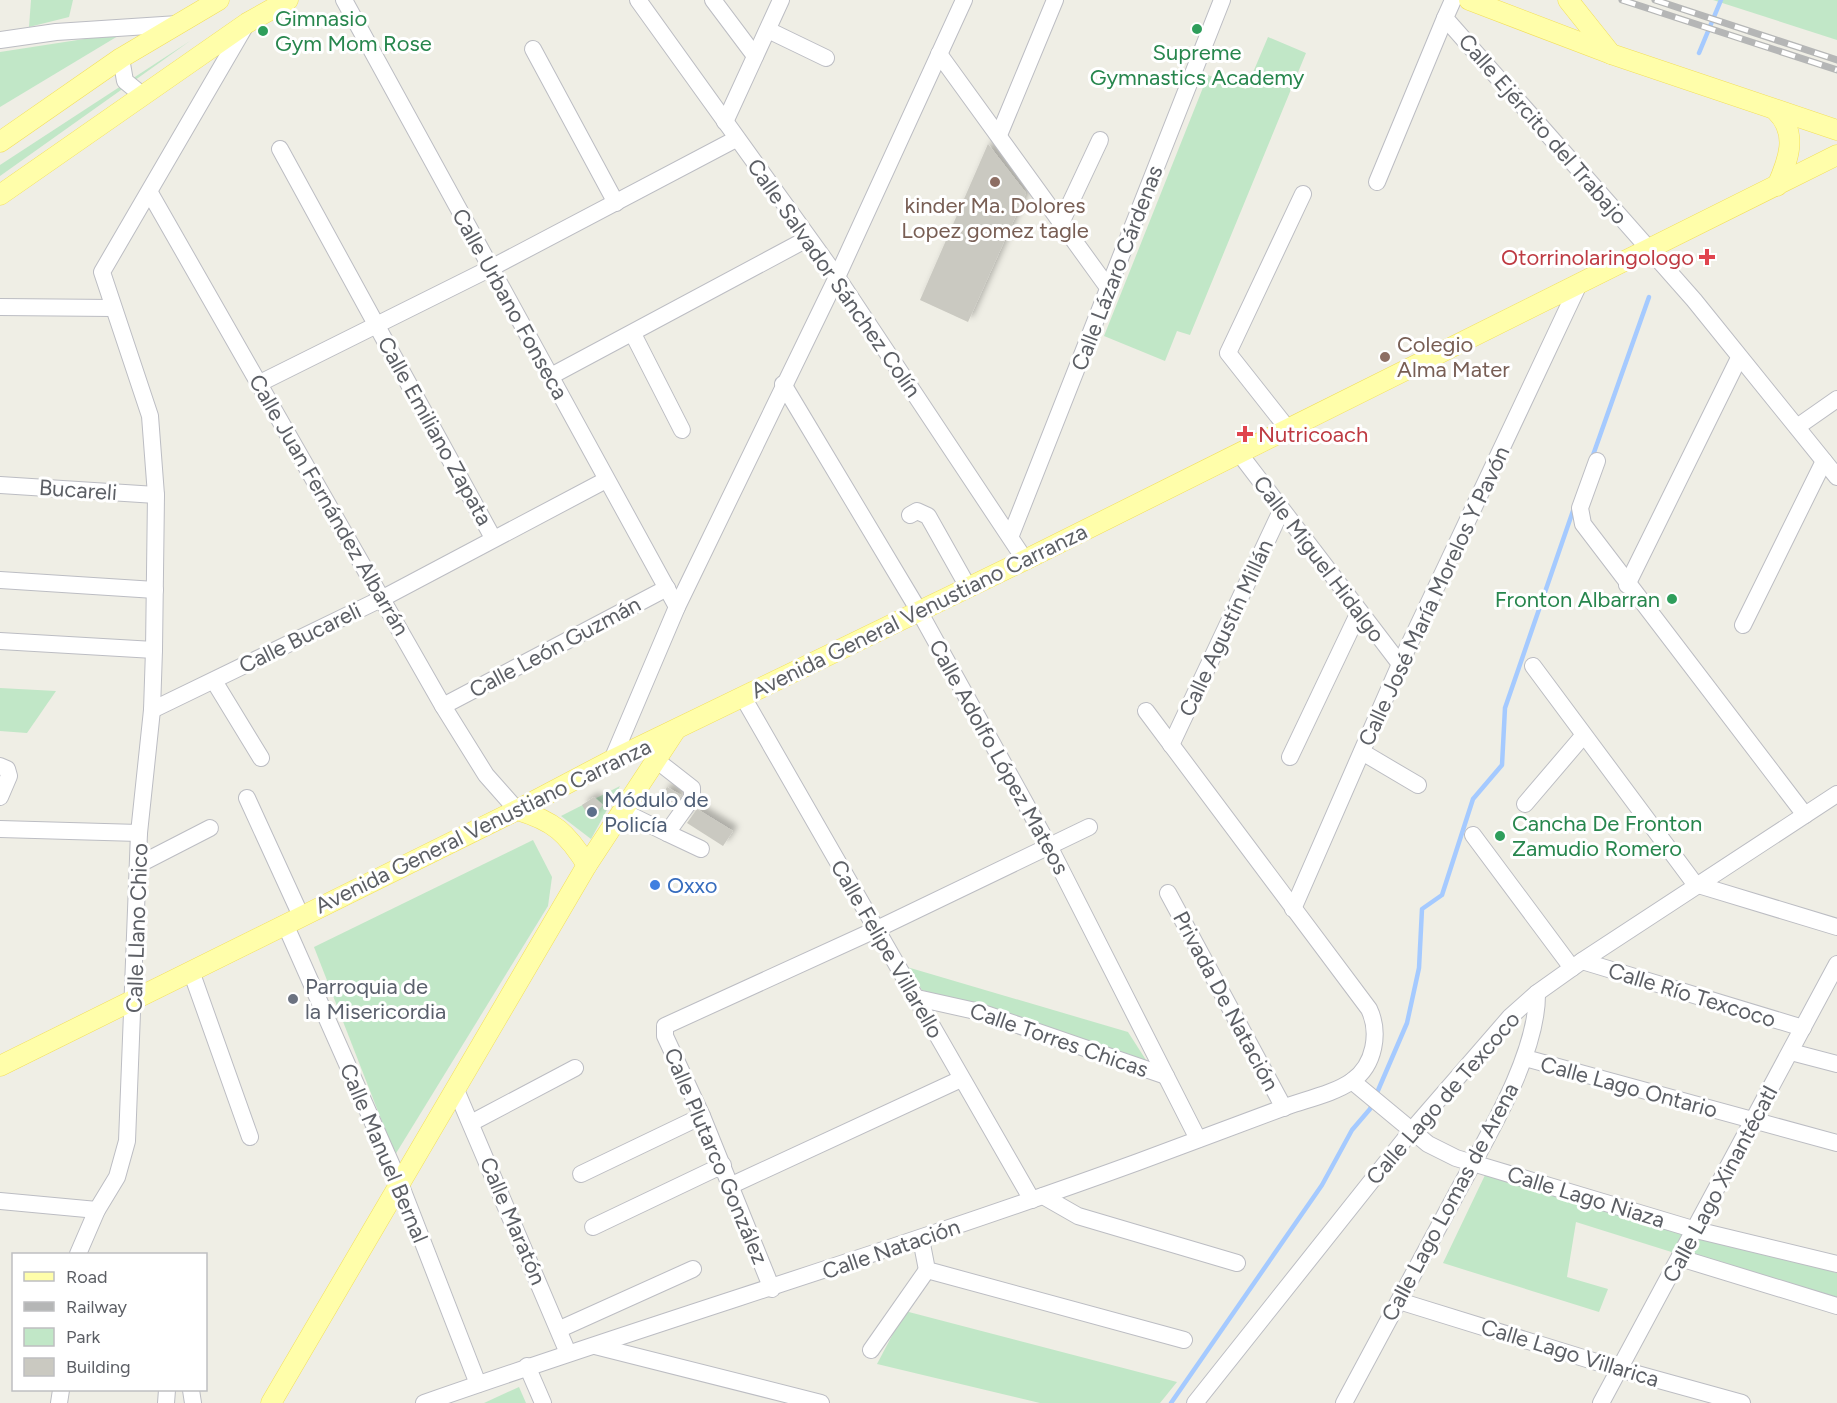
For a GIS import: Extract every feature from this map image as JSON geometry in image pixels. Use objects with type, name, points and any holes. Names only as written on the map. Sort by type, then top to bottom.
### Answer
[{"type":"main road","points":[[0,142],[121,58],[219,0]]},
{"type":"main road","points":[[0,195],[247,23],[288,0]]},
{"type":"main road","points":[[1469,0],[1611,54],[1837,130]]},
{"type":"main road","points":[[1568,0],[1611,54]]},
{"type":"main road","points":[[1776,111],[1788,127],[1790,146],[1777,186]]},
{"type":"main road","name":"Avenida General Venustiano Carranza","points":[[0,1066],[517,810],[612,760],[1025,560],[1837,155]]},
{"type":"main road","points":[[271,1403],[401,1186],[587,865],[675,731]]},
{"type":"main road","points":[[517,810],[550,822],[564,832],[587,865]]},
{"type":"street","name":"Calle Urbano Fonseca","points":[[344,0],[677,607]]},
{"type":"street","name":"Calle Salvador Sánchez Colín","points":[[639,0],[736,140],[837,277],[1025,560]]},
{"type":"street","points":[[713,0],[755,57]]},
{"type":"street","points":[[725,122],[781,0]]},
{"type":"street","points":[[612,760],[677,607],[783,384],[837,277],[964,0]]},
{"type":"street","points":[[999,135],[1055,0]]},
{"type":"street","name":"Calle Lázaro Cárdenas","points":[[1011,536],[1222,0]]},
{"type":"street","name":"Calle Ejército del Trabajo","points":[[1452,0],[1445,18],[1694,300],[1837,477]]},
{"type":"street","points":[[1377,182],[1445,18]]},
{"type":"street","points":[[150,194],[247,23]]},
{"type":"street","points":[[0,40],[56,32],[178,24]]},
{"type":"street","points":[[768,30],[826,58]]},
{"type":"street","points":[[533,49],[616,203]]},
{"type":"street","points":[[939,54],[1109,289]]},
{"type":"street","points":[[121,58],[125,81],[142,95]]},
{"type":"street","points":[[260,382],[491,268],[736,140]]},
{"type":"street","points":[[1061,223],[1100,140]]},
{"type":"street","name":"Calle Emiliano Zapata","points":[[280,149],[493,538]]},
{"type":"street","name":"Calle Llano Chico","points":[[78,1253],[97,1210],[117,1177],[125,1154],[135,999],[138,865],[152,710],[154,650],[156,495],[150,416],[113,308],[103,270],[150,194]]},
{"type":"street","name":"Calle Juan Fernández Albarrán","points":[[150,194],[260,382],[443,706],[486,775],[517,810]]},
{"type":"street","points":[[1288,429],[1228,353],[1303,194]]},
{"type":"street","points":[[550,376],[633,334],[807,239]]},
{"type":"street","name":"Calle José María Morelos Y Pavón","points":[[1293,909],[1400,664],[1579,284]]},
{"type":"street","points":[[0,307],[113,308]]},
{"type":"street","points":[[633,334],[682,430]]},
{"type":"street","points":[[1627,585],[1739,358]]},
{"type":"street","name":"Calle Adolfo López Mateos","points":[[783,384],[919,611],[1049,846],[1198,1139]]},
{"type":"street","points":[[1797,427],[1837,399]]},
{"type":"street","name":"Calle Miguel Hidalgo","points":[[1239,453],[1400,664]]},
{"type":"street","points":[[1743,625],[1824,460]]},
{"type":"street","points":[[1597,461],[1586,485],[1580,515],[1627,585],[1805,815]]},
{"type":"street","name":"Calle Bucareli","points":[[152,710],[383,598],[606,480]]},
{"type":"street","name":"Bucareli","points":[[0,485],[156,495]]},
{"type":"street","points":[[910,515],[917,511],[928,516],[968,587]]},
{"type":"street","name":"Calle Agustín Millán","points":[[1171,745],[1281,511]]},
{"type":"street","points":[[0,580],[155,590]]},
{"type":"street","name":"Calle León Guzmán","points":[[443,706],[667,588]]},
{"type":"street","points":[[1290,757],[1359,612]]},
{"type":"street","points":[[0,641],[154,650]]},
{"type":"street","points":[[1533,666],[1695,884],[1837,927]]},
{"type":"street","points":[[214,681],[261,758]]},
{"type":"street","name":"Calle Felipe Villarello","points":[[743,697],[875,930],[917,998],[961,1079],[1037,1198]]},
{"type":"street","points":[[1146,711],[1374,1019],[1373,1049],[1365,1065],[1352,1081]]},
{"type":"street","points":[[1525,804],[1583,736]]},
{"type":"street","points":[[1362,752],[1418,785]]},
{"type":"street","points":[[656,760],[693,791],[692,798],[668,834]]},
{"type":"street","points":[[0,766],[7,769],[9,776],[0,797]]},
{"type":"street","name":"Calle Lago de Texcoco","points":[[1195,1403],[1412,1130],[1484,1045],[1537,993],[1695,884],[1837,794]]},
{"type":"street","name":"Calle Manuel Bernal","points":[[247,798],[293,920],[401,1186],[478,1384]]},
{"type":"street","points":[[622,811],[701,849]]},
{"type":"street","points":[[875,930],[1089,827]]},
{"type":"street","points":[[138,865],[210,828]]},
{"type":"street","points":[[0,829],[140,833]]},
{"type":"street","points":[[1473,835],[1577,964]]},
{"type":"street","name":"Privada De Natación","points":[[1168,893],[1284,1108]]},
{"type":"street","name":"Calle Plutarco González","points":[[772,1289],[732,1185],[665,1036],[667,1024],[875,930]]},
{"type":"street","name":"Calle Río Texcoco","points":[[1577,964],[1803,1028]]},
{"type":"street","name":"Calle Lago Xinantécatl","points":[[1601,1403],[1837,964]]},
{"type":"street","points":[[191,972],[250,1137]]},
{"type":"street","name":"Calle Lago Lomas de Arena","points":[[1346,1403],[1473,1163],[1525,1058],[1536,1023],[1537,993]]},
{"type":"street","name":"Calle Torres Chicas","points":[[917,998],[980,1012],[1166,1076]]},
{"type":"street","points":[[1791,1052],[1837,1064]]},
{"type":"street","name":"Calle Lago Ontario","points":[[1525,1058],[1837,1143]]},
{"type":"street","points":[[471,1123],[575,1068]]},
{"type":"street","points":[[732,1185],[961,1079]]},
{"type":"street","name":"Calle Natación","points":[[424,1403],[527,1366],[772,1289],[921,1239],[1284,1108],[1352,1081]]},
{"type":"street","name":"Calle Lago Niaza","points":[[1352,1081],[1412,1130],[1442,1151],[1473,1163],[1696,1230],[1837,1264]]},
{"type":"street","name":"Calle Maratón","points":[[456,1090],[560,1329],[568,1353]]},
{"type":"street","points":[[581,1174],[702,1116]]},
{"type":"street","points":[[593,1227],[723,1165]]},
{"type":"street","points":[[1037,1198],[1078,1216],[1238,1263]]},
{"type":"street","points":[[0,1201],[97,1210]]},
{"type":"street","points":[[871,1350],[927,1270],[921,1239]]},
{"type":"street","points":[[1680,1258],[1837,1306]]},
{"type":"street","points":[[560,1329],[693,1269]]},
{"type":"street","points":[[927,1270],[1184,1340]]},
{"type":"street","name":"Calle Lago Villarica","points":[[1399,1301],[1619,1369],[1742,1403]]},
{"type":"street","points":[[595,1346],[821,1403]]},
{"type":"street","points":[[527,1366],[543,1403]]},
{"type":"green space","points":[[31,0],[73,0],[69,17],[29,27]]},
{"type":"green space","points":[[1713,0],[1837,0],[1837,40]]},
{"type":"green space","points":[[123,33],[0,107],[0,52]]},
{"type":"green space","points":[[1268,37],[1306,53],[1190,335],[1177,331],[1165,361],[1104,336],[1208,75],[1246,89]]},
{"type":"green space","points":[[190,41],[0,176],[0,165]]},
{"type":"green space","points":[[0,688],[56,691],[27,733],[0,731]]},
{"type":"green space","points":[[620,786],[591,839],[561,816]]},
{"type":"green space","points":[[533,840],[552,877],[548,906],[395,1155],[314,947]]},
{"type":"green space","points":[[907,967],[1128,1032],[1146,1060],[922,990]]},
{"type":"green space","points":[[1486,1173],[1837,1273],[1837,1304],[1576,1222],[1567,1277],[1608,1289],[1599,1312],[1443,1263]]},
{"type":"green space","points":[[905,1311],[1177,1382],[1160,1403],[1040,1403],[877,1364]]},
{"type":"green space","points":[[519,1387],[526,1403],[484,1403]]},
{"type":"building","points":[[988,144],[1026,193],[968,322],[920,300]]},
{"type":"building","points":[[667,787],[681,795],[671,810],[658,803]]},
{"type":"building","name":"Módulo de Policía","points":[[594,797],[603,805],[590,819],[582,805]]},
{"type":"building","points":[[697,809],[733,831],[723,846],[687,823]]},
{"type":"waterway","points":[[1699,53],[1721,0]]},
{"type":"waterway","points":[[1592,458],[1649,297]]},
{"type":"waterway","points":[[1171,1403],[1322,1185],[1352,1130],[1370,1109],[1407,1023],[1419,968],[1422,909],[1442,895],[1473,799],[1502,765],[1505,708],[1574,508]]},
{"type":"railway","points":[[1622,0],[1837,70]]},
{"type":"railway","points":[[1655,0],[1837,60]]},
{"type":"place","name":"Supreme Gymnastics Academy","points":[[1197,29]]},
{"type":"place","name":"Gimnasio Gym Mom Rose","points":[[263,31]]},
{"type":"place","name":"kinder Ma. Dolores Lopez gomez tagle","points":[[995,182]]},
{"type":"place","name":"Otorrinolaringologo","points":[[1707,257]]},
{"type":"place","name":"Colegio Alma Mater","points":[[1385,357]]},
{"type":"place","name":"Nutricoach","points":[[1245,434]]},
{"type":"place","name":"Fronton Albarran","points":[[1672,599]]},
{"type":"place","name":"Módulo de Policía","points":[[592,812]]},
{"type":"place","name":"Cancha De Fronton Zamudio Romero","points":[[1500,836]]},
{"type":"place","name":"Oxxo","points":[[655,885]]},
{"type":"place","name":"Parroquia de la Misericordia","points":[[293,999]]}]
